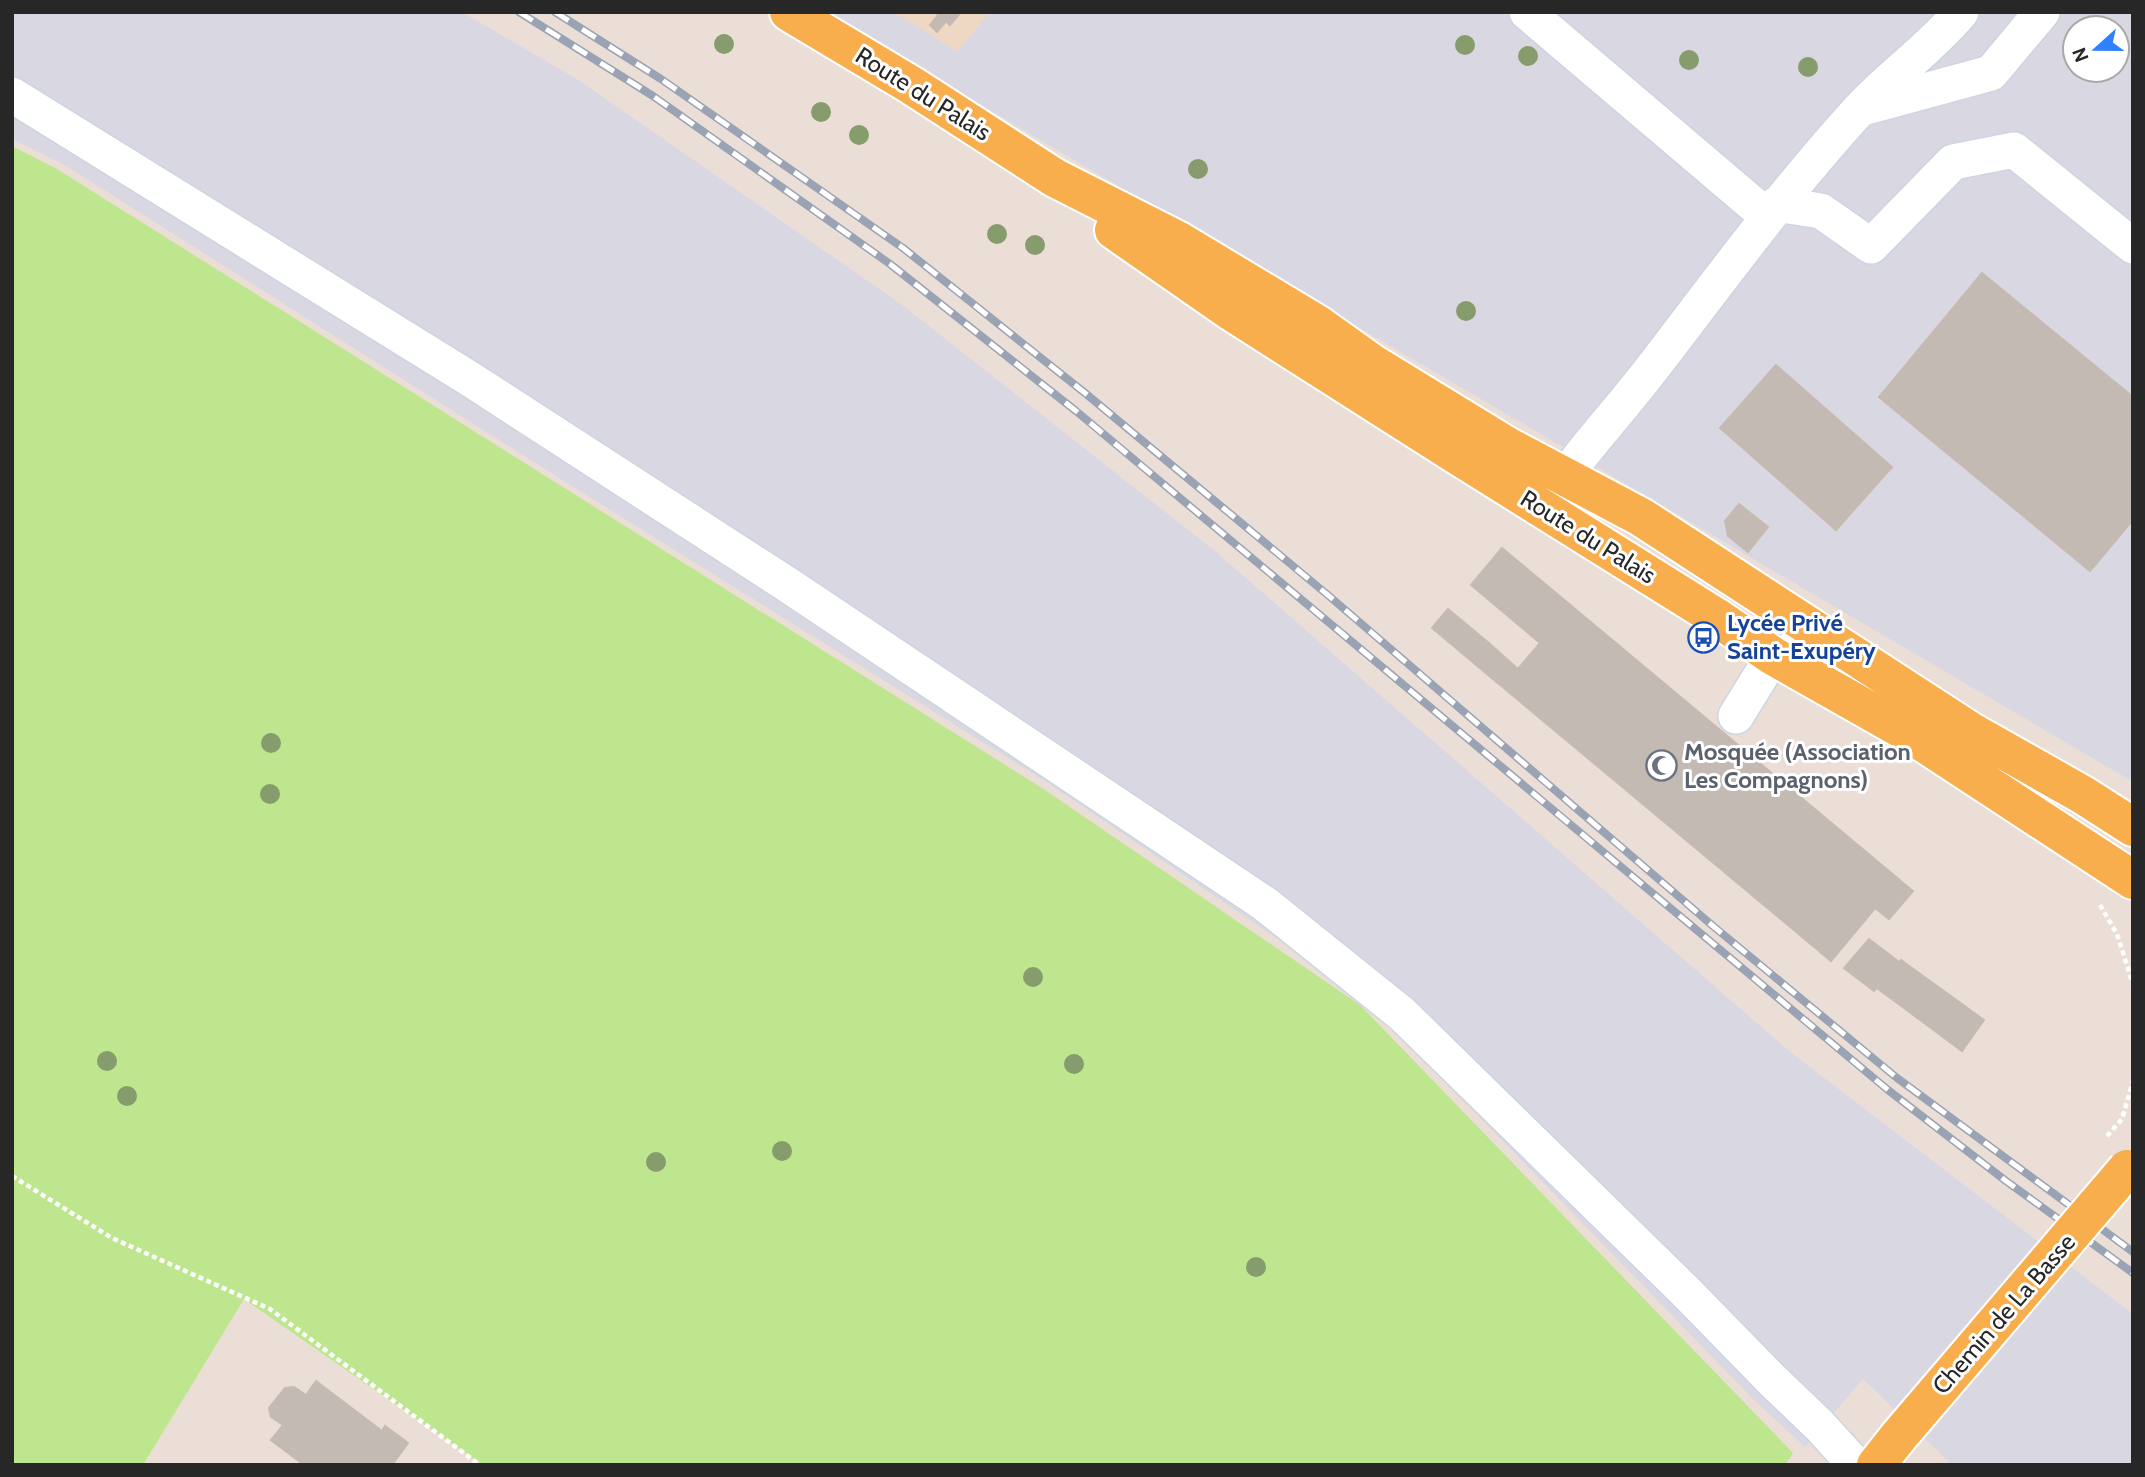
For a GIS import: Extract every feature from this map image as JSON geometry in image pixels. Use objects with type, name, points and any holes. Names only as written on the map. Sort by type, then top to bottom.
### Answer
[{"type":"main road","name":"Route du Palais","points":[[789,12],[911,85],[1055,178],[1179,241],[1317,324],[1373,364],[1470,424],[1656,527],[1970,731],[2133,827]]},
{"type":"main road","name":"Route du Palais","points":[[1055,178],[1092,215],[1229,310],[1716,617],[1773,656],[1907,732],[2133,880]]},
{"type":"main road","points":[[2101,857],[2133,908]]},
{"type":"main road","name":"Chemin de La Basse","points":[[1888,1450],[2130,1166]]},
{"type":"lane","points":[[1527,12],[1773,211],[1821,211],[1871,246],[1953,162],[2014,150],[2133,246]]},
{"type":"lane","points":[[1543,509],[1564,476],[1648,374],[1773,211],[1860,109],[1942,34],[1961,12]]},
{"type":"lane","points":[[1860,109],[1991,73],[2042,12]]},
{"type":"lane","points":[[12,95],[482,386],[791,587],[1265,904],[1402,1014],[1858,1465]]},
{"type":"lane","points":[[1736,716],[1773,656],[1804,646],[1918,716],[1970,731]]},
{"type":"path","points":[[2122,1119],[2133,1081]]},
{"type":"path","points":[[12,1176],[111,1238],[271,1310],[480,1465]]},
{"type":"shaded area","points":[[12,12],[462,12],[577,79],[901,304],[1215,551],[1789,1051],[2133,1314],[2133,1465],[1952,1465],[1863,1379],[1805,1447],[1753,1399],[1363,997],[1048,783],[63,164],[12,139]]},
{"type":"shaded area","points":[[823,12],[2133,12],[2133,782]]},
{"type":"shaded area","points":[[893,12],[990,12],[957,51]]},
{"type":"green space","points":[[12,146],[57,169],[1045,790],[1360,1005],[1793,1453],[1785,1465],[483,1465],[244,1299],[143,1465],[12,1465]]},
{"type":"building","points":[[935,12],[961,12],[950,25],[946,21],[937,32],[930,25],[938,15]]},
{"type":"building","points":[[1982,273],[2133,397],[2133,520],[2090,571],[1879,397]]},
{"type":"building","points":[[1776,365],[1892,467],[1836,530],[1720,428]]},
{"type":"building","points":[[1739,504],[1768,527],[1748,552],[1728,536],[1725,521]]},
{"type":"building","points":[[1502,548],[1913,891],[1889,919],[1875,908],[1831,961],[1475,664],[1490,644],[1518,669],[1540,643],[1471,585]]},
{"type":"building","points":[[1448,609],[1490,644],[1475,664],[1432,628]]},
{"type":"building","points":[[1869,939],[1899,962],[1874,991],[1844,968]]},
{"type":"building","points":[[1901,960],[1984,1020],[1962,1051],[1877,988]]},
{"type":"building","points":[[316,1381],[382,1431],[385,1426],[408,1443],[392,1465],[304,1465],[271,1440],[283,1425],[271,1417],[269,1408],[285,1388],[294,1387],[306,1395]]},
{"type":"railway","points":[[519,12],[653,96],[890,264],[1076,411],[1888,1090],[2006,1181],[2133,1273]]},
{"type":"railway","points":[[555,12],[661,79],[903,248],[1085,393],[1329,596],[1713,926],[1897,1078],[2133,1252]]},
{"type":"place","name":"Lycée Privé Saint-Exupéry","points":[[1704,637]]},
{"type":"place","name":"Mosquée (Association Les Compagnons)","points":[[1661,766]]}]
